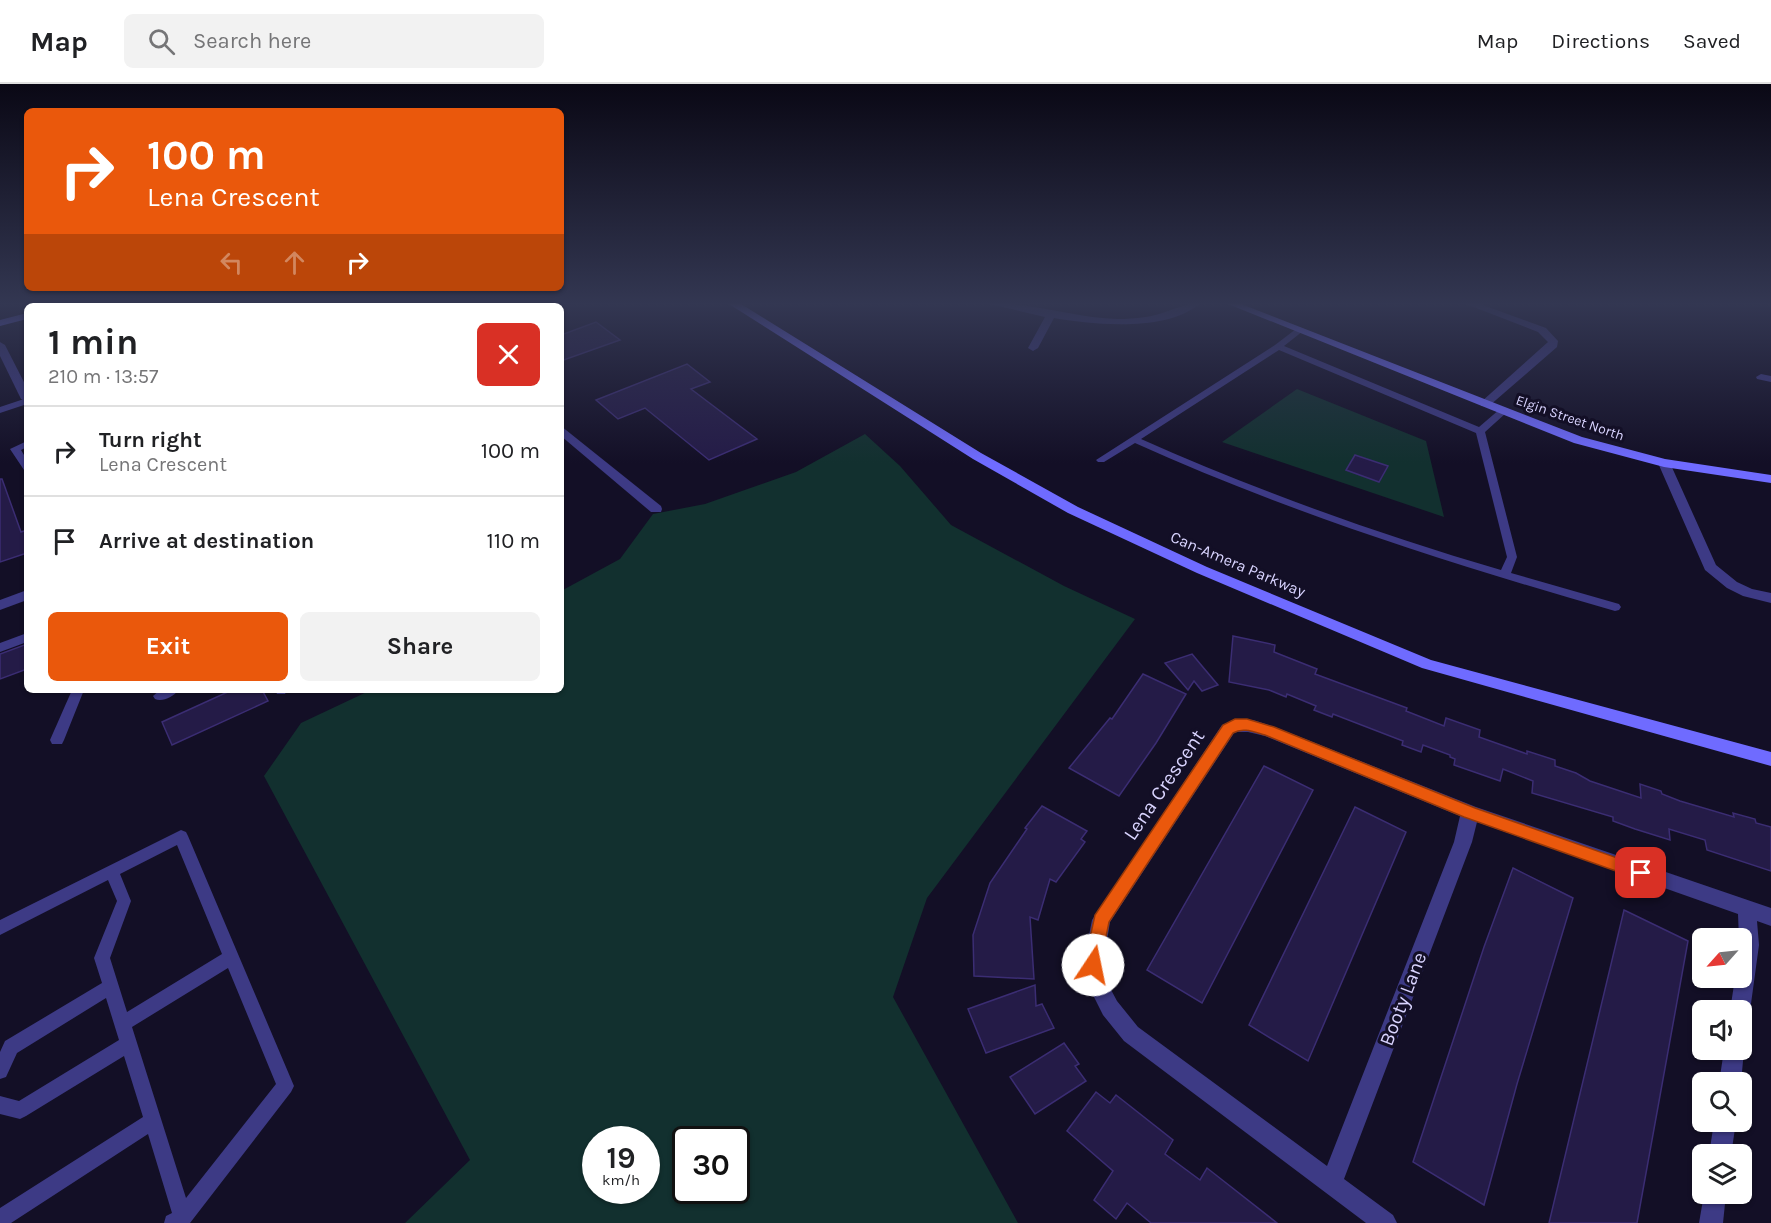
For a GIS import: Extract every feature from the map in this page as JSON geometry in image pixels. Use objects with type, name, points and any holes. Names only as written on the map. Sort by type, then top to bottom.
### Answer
[{"type":"main road","name":"Can-Amera Parkway","points":[[819,357],[977,456],[1073,510],[1202,570],[1427,664],[1771,759]]},
{"type":"main road","name":"Elgin Street North","points":[[1366,357],[1578,440],[1664,463],[1771,479]]},
{"type":"street","points":[[6,357],[24,394]]},
{"type":"street","points":[[1485,404],[1539,357]]},
{"type":"street","points":[[564,432],[656,509]]},
{"type":"street","points":[[1664,463],[1710,567],[1732,585],[1748,593],[1771,598]]},
{"type":"street","points":[[0,605],[24,596]]},
{"type":"street","name":"Lena Crescent","points":[[1385,1223],[1131,1034],[1110,1008],[1100,990],[1093,965],[1101,920],[1228,729],[1235,725],[1247,724],[1269,731],[1470,812],[1771,917]]},
{"type":"street","name":"Booty Lane","points":[[1331,1183],[1463,842],[1470,812]]},
{"type":"street","points":[[1742,1000],[1749,945],[1747,910]]},
{"type":"street","points":[[1711,1223],[1714,1204]]},
{"type":"lane","points":[[1101,460],[1262,357]]},
{"type":"lane","points":[[1302,357],[1479,431]]},
{"type":"lane","points":[[0,410],[24,401]]},
{"type":"lane","points":[[1479,431],[1503,411]]},
{"type":"lane","points":[[1479,431],[1512,557],[1505,575]]},
{"type":"lane","points":[[1134,439],[1184,463],[1349,525],[1505,575],[1615,607]]},
{"type":"lane","points":[[24,445],[15,449],[24,463]]},
{"type":"lane","points":[[0,648],[24,638]]},
{"type":"lane","points":[[57,740],[77,693]]},
{"type":"lane","points":[[159,696],[166,693]]},
{"type":"lane","points":[[0,928],[182,836],[285,1086],[178,1220]]},
{"type":"lane","points":[[112,871],[124,901],[102,958],[153,1121],[178,1220]]},
{"type":"lane","points":[[123,1023],[232,957]]},
{"type":"lane","points":[[0,1071],[11,1047],[111,986]]},
{"type":"lane","points":[[0,1105],[20,1110],[129,1044]]},
{"type":"lane","points":[[0,1220],[153,1121]]},
{"type":"green space","points":[[1297,389],[1426,441],[1444,517],[1222,442]]},
{"type":"green space","points":[[865,434],[900,466],[951,525],[1064,586],[1135,619],[927,898],[893,997],[1018,1223],[405,1223],[470,1160],[264,776],[301,723],[365,693],[564,693],[564,589],[620,559],[653,514],[705,504],[796,472]]},
{"type":"building","points":[[687,364],[710,382],[691,389],[757,439],[709,460],[645,408],[618,419],[596,400]]},
{"type":"building","points":[[1355,455],[1388,466],[1379,482],[1346,470]]},
{"type":"building","points":[[0,479],[2,479],[21,532],[24,531],[24,554],[0,562]]},
{"type":"building","points":[[1233,636],[1275,645],[1274,652],[1317,669],[1315,674],[1407,708],[1406,711],[1444,726],[1446,718],[1480,730],[1479,737],[1527,754],[1527,751],[1555,760],[1555,766],[1576,773],[1590,781],[1641,798],[1640,784],[1680,801],[1734,817],[1733,813],[1755,819],[1756,823],[1771,827],[1771,871],[1707,850],[1705,840],[1669,829],[1670,840],[1613,821],[1613,817],[1532,793],[1533,781],[1503,769],[1500,781],[1454,765],[1455,759],[1450,755],[1423,745],[1421,752],[1402,745],[1403,741],[1333,714],[1332,717],[1314,710],[1316,706],[1287,694],[1286,697],[1269,690],[1229,682]]},
{"type":"building","points":[[24,645],[24,670],[0,679],[0,654]]},
{"type":"building","points":[[1192,654],[1218,685],[1202,691],[1194,681],[1188,690],[1165,663]]},
{"type":"building","points":[[1143,674],[1186,694],[1156,743],[1119,796],[1069,768],[1110,718],[1112,719]]},
{"type":"building","points":[[225,693],[264,693],[268,701],[172,745],[162,722]]},
{"type":"building","points":[[1264,766],[1313,790],[1202,1003],[1147,970]]},
{"type":"building","points":[[1042,806],[1087,831],[1081,839],[1085,842],[1056,882],[1050,879],[1038,920],[1030,917],[1034,979],[974,976],[973,935],[990,883]]},
{"type":"building","points":[[1355,807],[1406,832],[1308,1061],[1249,1025]]},
{"type":"building","points":[[1513,868],[1573,898],[1517,1084],[1484,1205],[1413,1162],[1484,947]]},
{"type":"building","points":[[1624,910],[1688,941],[1637,1223],[1549,1223]]},
{"type":"building","points":[[1035,985],[1036,1006],[1042,1004],[1054,1028],[986,1053],[968,1009]]},
{"type":"building","points":[[1064,1043],[1079,1064],[1075,1066],[1086,1081],[1035,1114],[1010,1077]]},
{"type":"building","points":[[1096,1092],[1110,1103],[1116,1095],[1173,1140],[1165,1154],[1200,1180],[1207,1168],[1277,1223],[1151,1223],[1127,1203],[1116,1219],[1094,1200],[1113,1171],[1067,1131]]},
{"type":"route","points":[[1093,965],[1101,920],[1228,729],[1235,725],[1247,724],[1269,731],[1470,812],[1641,873]]}]
